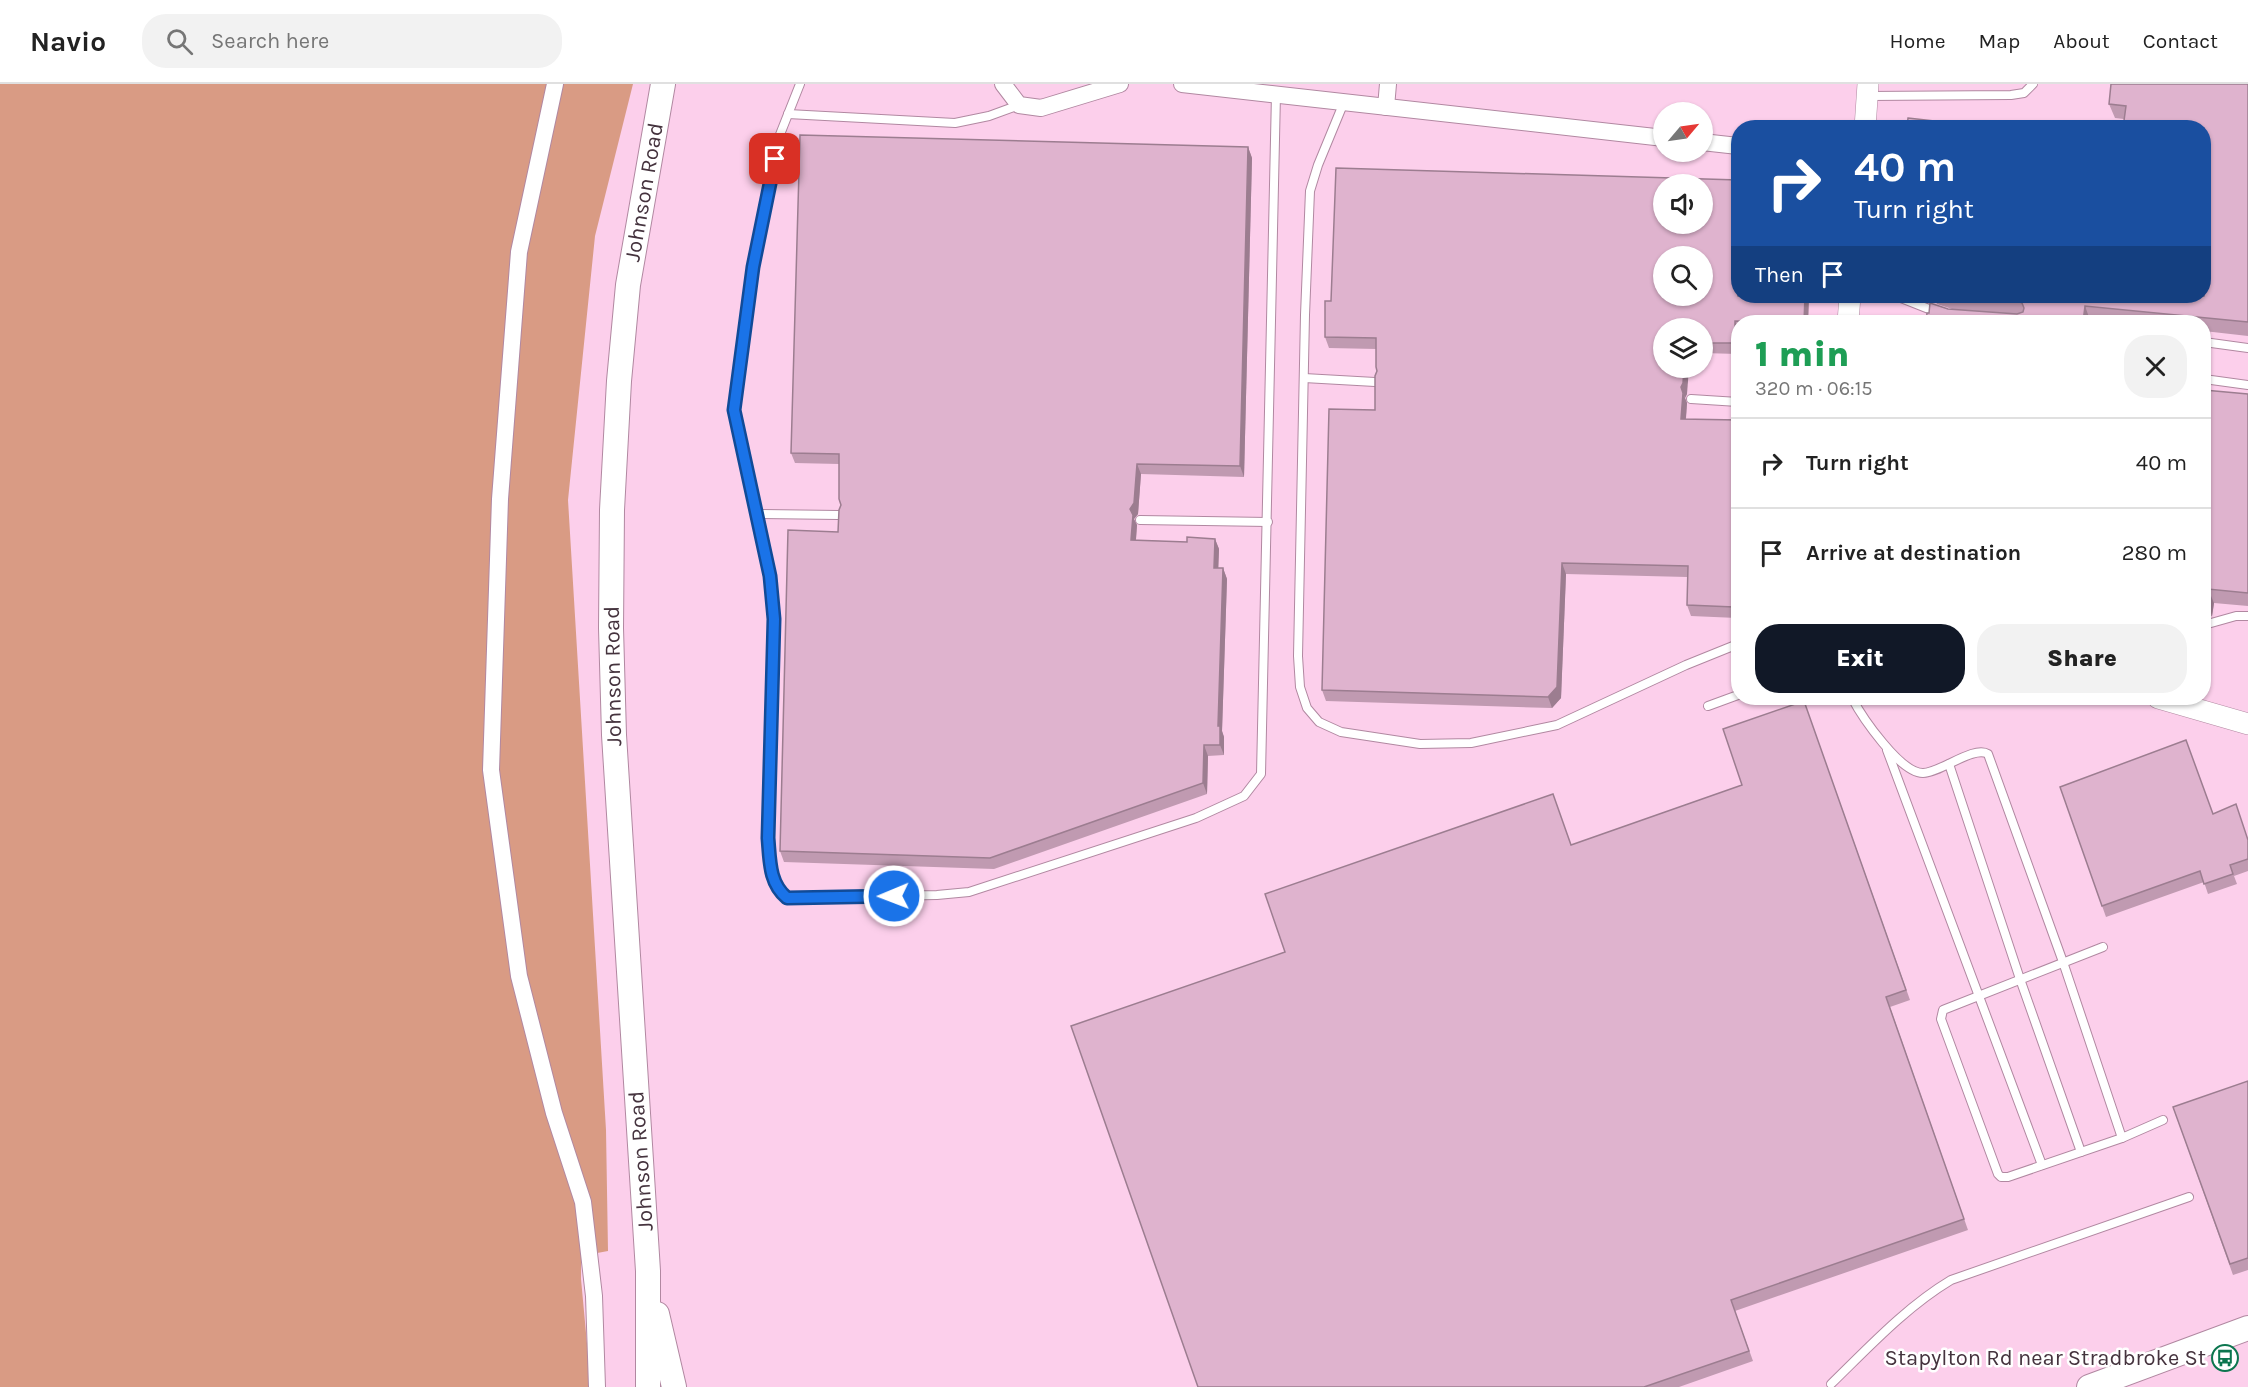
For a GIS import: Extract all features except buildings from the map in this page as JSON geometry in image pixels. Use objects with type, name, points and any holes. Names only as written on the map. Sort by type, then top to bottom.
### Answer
[{"type":"main road","name":"Johnson Road","points":[[648,1387],[648,1271],[614,735],[611,628],[612,510],[619,381],[628,285],[663,84]]},
{"type":"main road","name":"Johnson Road","points":[[648,1271],[674,1387]]},
{"type":"main road","points":[[2095,1386],[2248,1328]]},
{"type":"street","points":[[555,84],[519,252],[500,499],[491,770],[519,976],[554,1113],[583,1202],[594,1296],[597,1387]]},
{"type":"street","points":[[1003,84],[1019,105],[1041,108],[1120,84]]},
{"type":"street","points":[[1182,84],[1653,137]]},
{"type":"street","points":[[1386,107],[1388,84]]},
{"type":"street","points":[[1866,120],[1868,90]]},
{"type":"street","points":[[1713,143],[1731,145]]},
{"type":"street","points":[[2182,705],[2248,724]]},
{"type":"lane","points":[[800,84],[779,137],[753,267],[734,410],[770,576],[774,619],[768,838],[771,872],[777,890],[787,898],[937,895],[969,892],[1196,818],[1244,796],[1262,774],[1276,94]]},
{"type":"lane","points":[[1868,90],[2011,95],[2024,93],[2033,84]]},
{"type":"lane","points":[[1344,102],[1318,165],[1310,191],[1298,656],[1300,687],[1307,708],[1319,722],[1341,732],[1420,744],[1471,743],[1557,726],[1686,665],[1731,647]]},
{"type":"lane","points":[[788,114],[955,123],[989,116],[1019,105]]},
{"type":"lane","points":[[1914,303],[1943,314]]},
{"type":"lane","points":[[2211,343],[2248,348]]},
{"type":"lane","points":[[1304,378],[1375,382]]},
{"type":"lane","points":[[2211,380],[2248,385]]},
{"type":"lane","points":[[1691,399],[1731,402]]},
{"type":"lane","points":[[757,514],[839,515]]},
{"type":"lane","points":[[1140,520],[1268,522]]},
{"type":"lane","points":[[2211,623],[2236,616],[2248,616]]},
{"type":"lane","points":[[1708,706],[1731,698]]},
{"type":"lane","points":[[1856,705],[1885,744],[1913,772],[1925,773],[1978,752],[1988,754],[2063,963],[2122,1138]]},
{"type":"lane","points":[[1885,744],[2042,1165]]},
{"type":"lane","points":[[1949,764],[2080,1152]]},
{"type":"lane","points":[[2103,947],[1943,1010],[1941,1019],[2001,1177],[2008,1177],[2122,1138],[2163,1120]]},
{"type":"lane","points":[[1831,1384],[1905,1313],[1929,1293],[1951,1280],[2189,1197]]},
{"type":"shaded area","points":[[0,84],[633,84],[595,236],[568,500],[606,1130],[608,1251],[581,1256],[591,1387],[0,1387]]},
{"type":"place","name":"Stapylton Rd near Stradbroke St","points":[[2225,1358]]},
{"type":"route","points":[[775,159],[753,267],[734,410],[770,576],[774,619],[768,838],[771,872],[777,890],[787,898],[894,896]]}]
